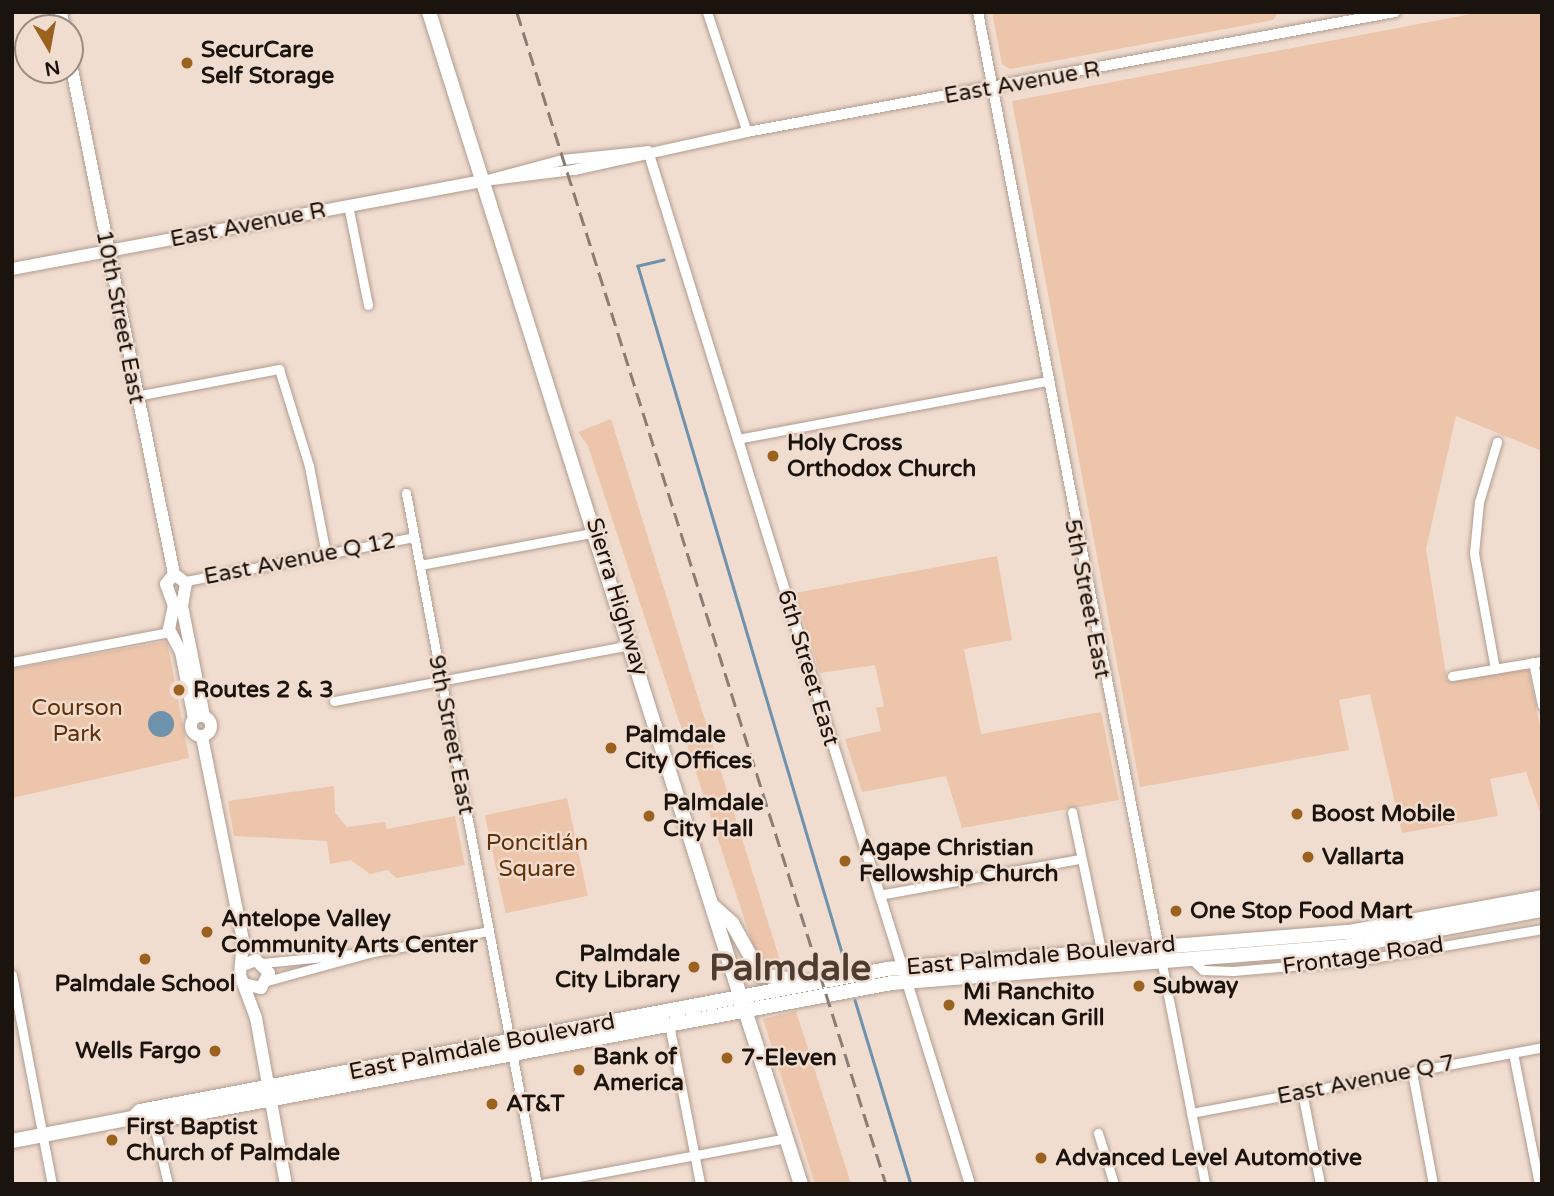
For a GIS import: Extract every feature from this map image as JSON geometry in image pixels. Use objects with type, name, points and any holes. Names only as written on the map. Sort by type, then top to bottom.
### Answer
[{"type":"main road","name":"Sierra Highway","points":[[429,12],[801,1184]]},
{"type":"main road","name":"10th Street East","points":[[75,84],[136,396],[178,585],[179,630],[199,717],[194,732],[202,737],[243,940]]},
{"type":"main road","name":"East Avenue R","points":[[12,269],[484,181]]},
{"type":"main road","name":"East Palmdale Boulevard","points":[[512,1048],[669,1024],[814,983],[1160,953],[1356,931],[1542,897]]},
{"type":"main road","points":[[714,907],[732,923],[761,975],[814,983]]},
{"type":"main road","name":"East Palmdale Boulevard","points":[[133,1118],[141,1111],[270,1092],[904,974],[1101,950],[1189,957],[1349,946],[1542,911]]},
{"type":"main road","points":[[243,940],[260,962],[264,985],[256,1018]]},
{"type":"main road","points":[[243,940],[244,984],[256,1018],[286,1184]]},
{"type":"main road","points":[[243,965],[260,962]]},
{"type":"main road","points":[[244,984],[264,985]]},
{"type":"main road","name":"East Palmdale Boulevard","points":[[12,1141],[133,1118],[153,1121],[270,1092]]},
{"type":"street","points":[[707,12],[747,132]]},
{"type":"street","name":"5th Street East","points":[[978,12],[1046,381],[1205,1184]]},
{"type":"street","name":"East Avenue R","points":[[484,181],[512,170],[629,148],[648,151],[1395,12]]},
{"type":"street","name":"6th Street East","points":[[648,151],[970,1184]]},
{"type":"street","points":[[348,205],[368,305]]},
{"type":"street","points":[[136,396],[279,369],[309,466],[326,554]]},
{"type":"street","points":[[737,439],[1046,381]]},
{"type":"street","points":[[1495,669],[1474,554],[1481,494],[1497,442]]},
{"type":"street","name":"9th Street East","points":[[406,493],[488,931],[539,1184]]},
{"type":"street","name":"East Avenue Q 12","points":[[420,565],[596,532]]},
{"type":"street","name":"East Avenue Q 12","points":[[178,585],[414,537]]},
{"type":"street","points":[[12,662],[179,630]]},
{"type":"street","points":[[334,701],[631,645]]},
{"type":"street","points":[[1452,676],[1537,661],[1542,705]]},
{"type":"street","points":[[1072,812],[1101,950]]},
{"type":"street","points":[[879,895],[1080,859]]},
{"type":"street","name":"Frontage Road","points":[[1189,957],[1203,970],[1245,971],[1361,960],[1542,929]]},
{"type":"street","points":[[260,962],[373,952],[488,931]]},
{"type":"street","points":[[264,985],[373,952]]},
{"type":"street","points":[[12,975],[52,1184]]},
{"type":"street","points":[[669,1024],[701,1184]]},
{"type":"street","name":"East Avenue Q 7","points":[[1191,1113],[1542,1047]]},
{"type":"street","points":[[1513,1053],[1539,1184]]},
{"type":"street","points":[[1412,1072],[1433,1184]]},
{"type":"street","points":[[1303,1092],[1320,1184]]},
{"type":"street","points":[[153,1121],[168,1184]]},
{"type":"street","points":[[1098,1133],[1114,1184]]},
{"type":"street","points":[[539,1184],[786,1138]]},
{"type":"green space","points":[[992,12],[1277,14],[1273,20],[1010,69],[1002,64]]},
{"type":"green space","points":[[1482,12],[1542,12],[1542,451],[1456,416],[1426,549],[1447,680],[1528,668],[1542,736],[1542,818],[1526,772],[1490,779],[1498,816],[1402,833],[1370,694],[1339,700],[1349,750],[1140,787],[1012,101]]},
{"type":"green space","points":[[611,419],[783,970],[759,963],[588,446],[578,432]]},
{"type":"green space","points":[[997,556],[1012,640],[964,649],[981,734],[1101,712],[1119,800],[962,828],[946,776],[862,792],[845,739],[881,731],[876,708],[884,706],[875,665],[820,673],[795,593]]},
{"type":"green space","name":"Courson Park","points":[[167,641],[189,758],[12,798],[12,669]]},
{"type":"green space","points":[[334,786],[335,813],[347,827],[385,822],[387,829],[455,816],[465,865],[396,878],[388,870],[370,874],[351,860],[330,864],[327,841],[234,836],[228,801]]},
{"type":"green space","name":"Poncitlán Square","points":[[567,798],[588,896],[506,913],[485,815]]},
{"type":"green space","points":[[796,1011],[851,1184],[815,1184],[763,1019]]},
{"type":"water","points":[[161,711],[170,715],[174,724],[170,733],[161,737],[152,733],[148,724],[152,715]]},
{"type":"waterway","points":[[664,260],[638,266],[846,966]]},
{"type":"waterway","points":[[855,1000],[911,1184]]},
{"type":"railway","points":[[517,12],[886,1184]]},
{"type":"place","name":"SecurCare Self Storage","points":[[187,63]]},
{"type":"place","name":"Holy Cross Orthodox Church","points":[[773,456]]},
{"type":"place","name":"Routes 2 & 3","points":[[179,690]]},
{"type":"place","name":"Palmdale City Offices","points":[[611,748]]},
{"type":"place","name":"Boost Mobile","points":[[1297,814]]},
{"type":"place","name":"Palmdale City Hall","points":[[649,816]]},
{"type":"place","name":"Vallarta","points":[[1308,857]]},
{"type":"place","name":"Agape Christian Fellowship Church","points":[[845,861]]},
{"type":"place","name":"One Stop Food Mart","points":[[1176,911]]},
{"type":"place","name":"Antelope Valley Community Arts Center","points":[[207,932]]},
{"type":"place","name":"Palmdale School","points":[[145,959]]},
{"type":"place","name":"Palmdale City Library","points":[[694,967]]},
{"type":"place","name":"Subway","points":[[1139,986]]},
{"type":"place","name":"Mi Ranchito Mexican Grill","points":[[949,1005]]},
{"type":"place","name":"Wells Fargo","points":[[215,1051]]},
{"type":"place","name":"7-Eleven","points":[[727,1058]]},
{"type":"place","name":"Bank of America","points":[[579,1070]]},
{"type":"place","name":"AT&T","points":[[492,1104]]},
{"type":"place","name":"First Baptist Church of Palmdale","points":[[112,1140]]},
{"type":"place","name":"Advanced Level Automotive","points":[[1041,1158]]},
{"type":"district","name":"Palmdale","points":[[790,969]]}]
